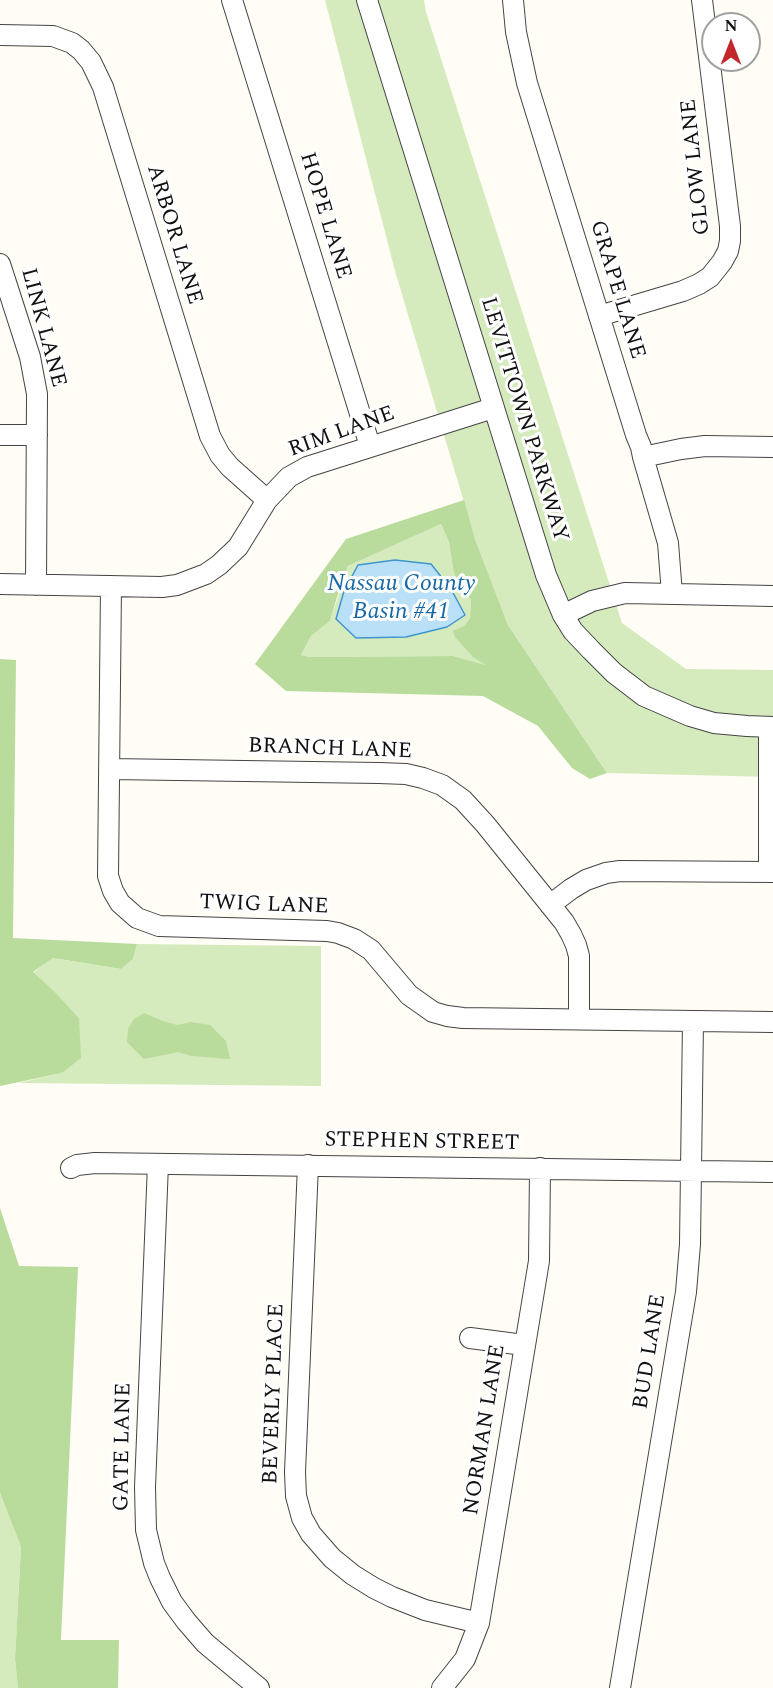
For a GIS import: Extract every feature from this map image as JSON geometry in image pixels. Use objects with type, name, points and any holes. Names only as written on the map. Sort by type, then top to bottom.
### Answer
[{"type":"street","name":"HOPE LANE","points":[[232,0],[370,446]]},
{"type":"street","name":"LEVITTOWN PARKWAY","points":[[367,0],[546,575],[563,615],[573,631],[591,650],[614,673],[644,696],[714,723],[771,727]]},
{"type":"street","name":"GRAPE LANE","points":[[513,0],[516,33],[527,83],[641,447],[668,543],[672,594]]},
{"type":"street","name":"GLOW LANE","points":[[599,316],[699,284],[710,277],[728,251],[730,226],[702,0]]},
{"type":"street","name":"ARBOR LANE","points":[[0,35],[53,36],[72,43],[91,62],[103,87],[210,436],[219,455],[267,500]]},
{"type":"street","name":"LINK LANE","points":[[0,264],[30,357],[37,394],[36,585]]},
{"type":"street","name":"RIM LANE","points":[[0,584],[162,587],[177,585],[206,574],[219,566],[238,547],[267,500],[289,477],[307,467],[493,408]]},
{"type":"street","points":[[0,435],[37,435]]},
{"type":"street","points":[[643,457],[705,446],[773,447]]},
{"type":"street","name":"TWIG LANE","points":[[111,586],[108,876],[120,903],[137,918],[159,926],[338,933],[354,939],[371,950],[409,995],[433,1012],[447,1016],[773,1022]]},
{"type":"street","points":[[563,615],[592,601],[625,593],[773,596]]},
{"type":"street","points":[[550,904],[586,880],[620,870],[771,872],[771,727]]},
{"type":"street","name":"BRANCH LANE","points":[[110,769],[380,772],[406,774],[442,785],[463,800],[485,824],[564,922],[576,945],[580,967],[579,1019]]},
{"type":"street","name":"BUD LANE","points":[[620,1688],[686,1292],[690,1244],[693,1021]]},
{"type":"street","name":"STEPHEN STREET","points":[[71,1168],[95,1163],[773,1172]]},
{"type":"street","name":"GATE LANE","points":[[158,1164],[145,1487],[146,1530],[157,1571],[172,1602],[205,1643],[259,1688]]},
{"type":"street","name":"BEVERLY PLACE","points":[[308,1166],[295,1472],[296,1496],[303,1518],[311,1534],[332,1558],[374,1588],[425,1610],[479,1623]]},
{"type":"street","name":"NORMAN LANE","points":[[442,1688],[465,1659],[479,1623],[539,1261],[540,1168]]},
{"type":"street","points":[[470,1338],[524,1346]]},
{"type":"green space","points":[[325,0],[424,0],[622,623],[686,669],[773,670],[773,777],[607,773],[508,625],[475,539],[395,271]]},
{"type":"green space","points":[[464,500],[475,539],[508,625],[607,773],[590,779],[572,768],[538,726],[483,696],[286,691],[255,664],[346,539]],"holes":[[[441,524],[449,542],[457,582],[471,600],[470,618],[464,626],[453,631],[455,637],[473,657],[486,665],[453,656],[310,657],[301,655],[311,636],[330,621],[348,566]]]},
{"type":"green space","points":[[441,524],[449,542],[457,582],[471,600],[470,618],[464,626],[490,666],[453,656],[310,657],[301,655],[311,636],[330,621],[348,566]]},
{"type":"green space","points":[[0,659],[16,660],[13,938],[137,944],[133,959],[121,969],[53,958],[33,972],[79,1018],[81,1058],[62,1073],[0,1086]]},
{"type":"green space","points":[[137,944],[321,946],[321,1086],[18,1083],[62,1073],[79,1018],[33,973],[52,958],[121,969],[133,959]]},
{"type":"green space","points":[[144,1013],[177,1025],[191,1022],[210,1025],[226,1041],[230,1059],[192,1056],[178,1052],[144,1059],[127,1042],[128,1029],[134,1019]]},
{"type":"green space","points":[[0,1208],[19,1266],[78,1267],[61,1640],[119,1640],[118,1688],[18,1688],[15,1659],[21,1547],[0,1493]]},
{"type":"green space","points":[[0,1493],[21,1547],[15,1659],[18,1688],[0,1688]]},
{"type":"water","name":"Nassau County Basin #41","points":[[395,560],[431,564],[451,589],[465,615],[447,627],[406,637],[356,638],[336,619],[344,591],[358,565]]}]
